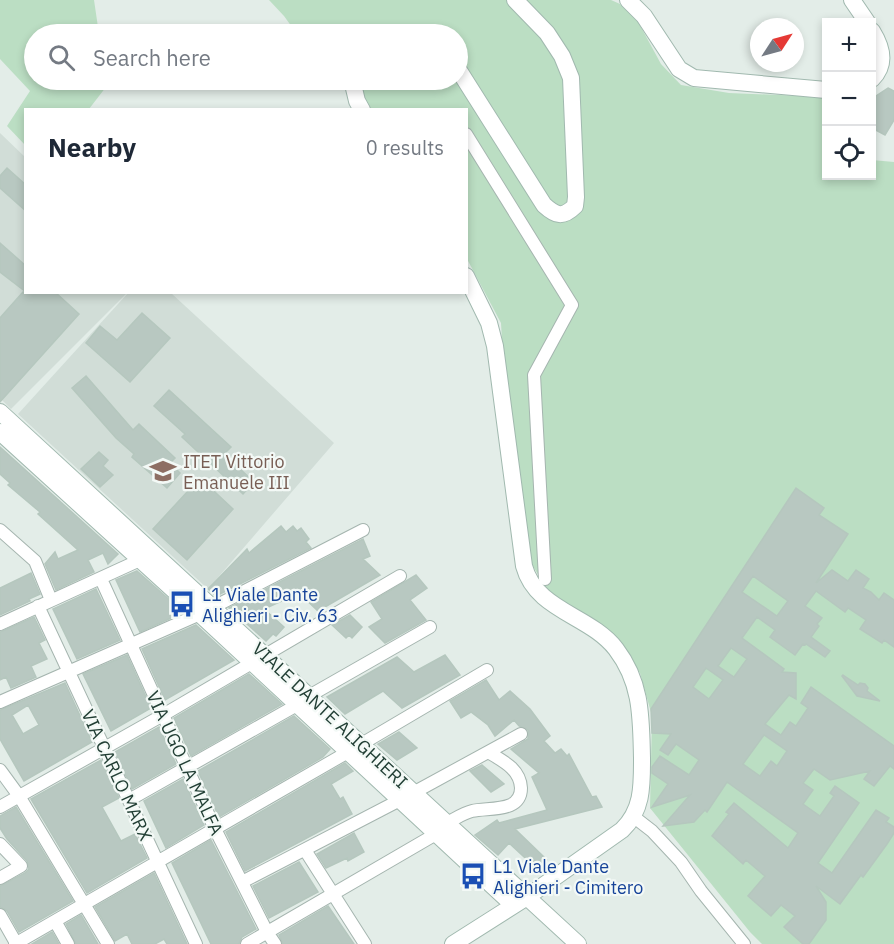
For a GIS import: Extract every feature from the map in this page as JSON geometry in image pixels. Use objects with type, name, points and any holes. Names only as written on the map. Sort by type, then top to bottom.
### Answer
[{"type":"main road","points":[[468,85],[544,205],[553,213],[561,216],[568,213],[575,206],[576,197],[571,78],[562,56],[547,33],[514,0]]},
{"type":"main road","points":[[628,0],[644,16],[679,69],[694,78],[822,90]]},
{"type":"main road","points":[[852,0],[864,18]]},
{"type":"main road","points":[[876,38],[882,57],[876,75]]},
{"type":"main road","points":[[354,90],[361,108]]},
{"type":"main road","points":[[453,944],[616,835],[634,817],[641,798],[642,769],[640,706],[634,683],[615,648],[603,636],[545,598],[534,589],[527,578],[495,346],[489,323],[468,280]]},
{"type":"main road","name":"VIALE DANTE ALIGHIERI","points":[[0,412],[207,611],[520,901],[578,944]]},
{"type":"main road","name":"VIALE DANTE ALIGHIERI","points":[[0,432],[140,560],[207,611]]},
{"type":"street","points":[[468,137],[572,305],[534,375],[545,579]]},
{"type":"street","points":[[0,530],[35,561],[51,600]]},
{"type":"street","points":[[0,702],[207,611],[363,530]]},
{"type":"street","points":[[0,624],[140,560]]},
{"type":"street","points":[[0,807],[163,715],[400,576]]},
{"type":"street","name":"VIA UGO LA MALFA","points":[[101,579],[215,829],[275,944]]},
{"type":"street","name":"VIA CARLO MARX","points":[[38,606],[196,944]]},
{"type":"street","points":[[129,800],[430,627]]},
{"type":"street","points":[[0,915],[16,944],[487,670]]},
{"type":"street","points":[[242,882],[521,734]]},
{"type":"street","points":[[247,944],[473,811],[498,809],[514,803],[521,794],[520,780],[508,764],[489,752]]},
{"type":"street","points":[[0,770],[19,796],[108,944]]},
{"type":"street","points":[[634,817],[652,831],[681,862],[700,891],[744,944]]},
{"type":"street","points":[[0,844],[21,866],[0,878]]},
{"type":"street","points":[[305,850],[365,944]]},
{"type":"street","points":[[55,921],[68,944]]},
{"type":"shaded area","points":[[0,133],[24,156],[24,294],[126,294],[11,409],[0,398]]},
{"type":"shaded area","name":"ITET Vittorio Emanuele III","points":[[127,294],[172,294],[334,443],[208,589],[18,414]]},
{"type":"green space","points":[[0,0],[94,0],[98,24],[24,24],[24,85],[0,59]]},
{"type":"green space","points":[[269,0],[611,0],[620,4],[636,18],[661,64],[681,85],[729,93],[822,97],[822,180],[876,180],[876,160],[894,162],[894,944],[762,944],[750,932],[650,808],[652,716],[640,673],[611,633],[548,591],[531,563],[504,374],[501,323],[468,261],[468,108],[370,108],[361,90],[468,90],[468,24],[290,24]]},
{"type":"green space","points":[[104,90],[90,108],[24,108],[24,144],[7,126],[30,91]]},
{"type":"building","points":[[888,88],[894,91],[894,120],[885,135],[876,130],[876,96]]},
{"type":"building","points":[[7,168],[24,183],[24,209],[0,188],[0,176]]},
{"type":"building","points":[[0,243],[24,264],[24,290],[0,272]]},
{"type":"building","points":[[23,292],[24,294],[57,294],[79,314],[0,402],[0,318]]},
{"type":"building","points":[[142,313],[170,338],[130,382],[86,343],[100,326],[117,340]]},
{"type":"building","points":[[86,376],[133,430],[139,424],[175,458],[170,463],[180,473],[167,488],[132,457],[134,454],[116,438],[72,388]]},
{"type":"building","points":[[169,390],[231,447],[224,454],[254,482],[243,494],[182,437],[185,434],[154,406]]},
{"type":"building","points":[[0,447],[118,554],[108,564],[103,553],[88,560],[94,572],[56,590],[45,564],[55,552],[58,559],[78,550],[38,514],[40,512],[8,485],[10,483],[0,474]]},
{"type":"building","points":[[99,452],[108,460],[103,466],[113,475],[100,487],[81,469]]},
{"type":"building","points":[[200,478],[233,509],[187,560],[153,529]]},
{"type":"building","points":[[796,488],[824,508],[819,515],[848,534],[816,583],[832,570],[848,581],[856,570],[869,579],[863,588],[879,600],[884,593],[894,600],[894,647],[884,640],[882,643],[860,629],[866,620],[848,608],[845,612],[816,591],[805,606],[822,618],[811,637],[830,651],[825,657],[806,644],[803,644],[795,655],[770,637],[775,630],[757,617],[742,638],[784,669],[782,672],[796,673],[796,699],[789,695],[765,724],[781,735],[790,722],[796,726],[808,708],[801,703],[811,687],[894,746],[894,769],[890,766],[874,786],[864,779],[870,771],[830,780],[814,769],[803,783],[813,790],[803,804],[820,816],[834,796],[830,793],[835,786],[859,803],[818,863],[832,873],[876,810],[889,818],[886,822],[894,827],[894,833],[863,877],[861,875],[840,904],[816,886],[826,902],[826,920],[809,944],[803,944],[784,927],[795,916],[781,905],[771,916],[748,896],[765,876],[746,860],[743,864],[712,836],[729,814],[726,812],[734,803],[788,848],[798,833],[727,782],[707,812],[705,810],[694,822],[663,826],[690,795],[652,807],[668,784],[652,773],[652,767],[660,756],[689,775],[699,760],[676,744],[668,755],[660,750],[671,734],[652,733],[651,709]],"holes":[[[753,576],[788,601],[777,616],[742,592]],[[731,648],[747,659],[734,677],[718,666]],[[706,668],[723,680],[709,699],[693,687]],[[764,735],[787,751],[777,766],[771,761],[760,776],[743,764]]]},
{"type":"building","points":[[281,526],[286,532],[293,526],[297,531],[301,528],[309,539],[306,542],[311,548],[216,596],[208,589],[247,549],[249,553]]},
{"type":"building","points":[[363,539],[370,556],[363,559],[380,575],[318,611],[299,593],[264,609],[284,627],[276,636],[273,634],[266,641],[229,608]]},
{"type":"building","points":[[137,571],[181,610],[180,614],[140,632],[116,580]]},
{"type":"building","points":[[31,573],[40,594],[0,615],[0,588]]},
{"type":"building","points":[[416,575],[427,588],[410,600],[426,620],[385,643],[369,627],[382,619],[371,602]]},
{"type":"building","points":[[96,589],[120,640],[77,659],[53,609]]},
{"type":"building","points":[[350,615],[362,627],[352,638],[349,635],[346,638],[332,625]]},
{"type":"building","points":[[34,617],[45,640],[39,643],[47,659],[31,666],[36,677],[11,688],[6,677],[0,680],[0,632]]},
{"type":"building","points":[[196,625],[234,660],[165,700],[142,649]]},
{"type":"building","points":[[127,655],[151,708],[111,731],[83,674]]},
{"type":"building","points":[[445,655],[460,675],[402,708],[383,691],[345,714],[327,697],[397,657],[414,672]]},
{"type":"building","points":[[249,674],[282,704],[191,756],[174,718]]},
{"type":"building","points":[[843,675],[858,685],[865,684],[867,691],[880,701],[857,696]]},
{"type":"building","points":[[486,680],[499,700],[510,691],[530,709],[550,736],[544,741],[555,753],[561,749],[567,756],[569,754],[592,797],[596,796],[602,807],[515,829],[547,860],[536,868],[509,843],[498,855],[475,835],[497,820],[499,823],[547,810],[532,777],[539,773],[511,749],[528,739],[528,730],[519,726],[514,720],[495,736],[488,725],[471,712],[461,718],[450,701]]},
{"type":"building","points":[[65,683],[92,742],[24,781],[0,739],[0,710]],"holes":[[[28,705],[39,725],[23,734],[12,715]]]},
{"type":"building","points":[[294,716],[330,749],[323,757],[219,817],[198,771]]},
{"type":"building","points":[[159,727],[176,764],[132,789],[115,752]]},
{"type":"building","points":[[399,732],[417,748],[397,760],[378,744]]},
{"type":"building","points":[[101,760],[119,798],[102,807],[121,841],[135,834],[147,858],[87,893],[31,799]]},
{"type":"building","points":[[345,763],[353,771],[331,784],[340,799],[343,797],[352,814],[245,871],[226,832]]},
{"type":"building","points":[[482,765],[504,784],[491,792],[470,771]]},
{"type":"building","points":[[183,779],[204,825],[166,848],[144,801]]},
{"type":"building","points":[[16,807],[73,901],[19,932],[7,911],[0,907],[0,886],[29,869],[27,861],[0,828],[0,816]]},
{"type":"building","points":[[354,833],[364,852],[348,861],[347,858],[326,868],[317,854]]},
{"type":"building","points":[[211,840],[256,929],[242,937],[239,944],[211,944],[172,863]]},
{"type":"building","points":[[299,862],[318,892],[269,918],[253,886]]},
{"type":"building","points":[[154,873],[187,944],[167,944],[164,939],[155,944],[132,944],[127,934],[115,941],[95,907]]},
{"type":"building","points":[[328,906],[354,944],[283,944],[279,935]]},
{"type":"building","points":[[81,915],[98,944],[76,944],[66,924]]},
{"type":"building","points":[[52,932],[59,944],[32,944]]},
{"type":"place","name":"ITET Vittorio Emanuele III","points":[[163,471]]},
{"type":"place","name":"L1 Viale Dante Alighieri - Civ. 63","points":[[182,604]]},
{"type":"place","name":"L1 Viale Dante Alighieri - Cimitero","points":[[473,876]]}]
